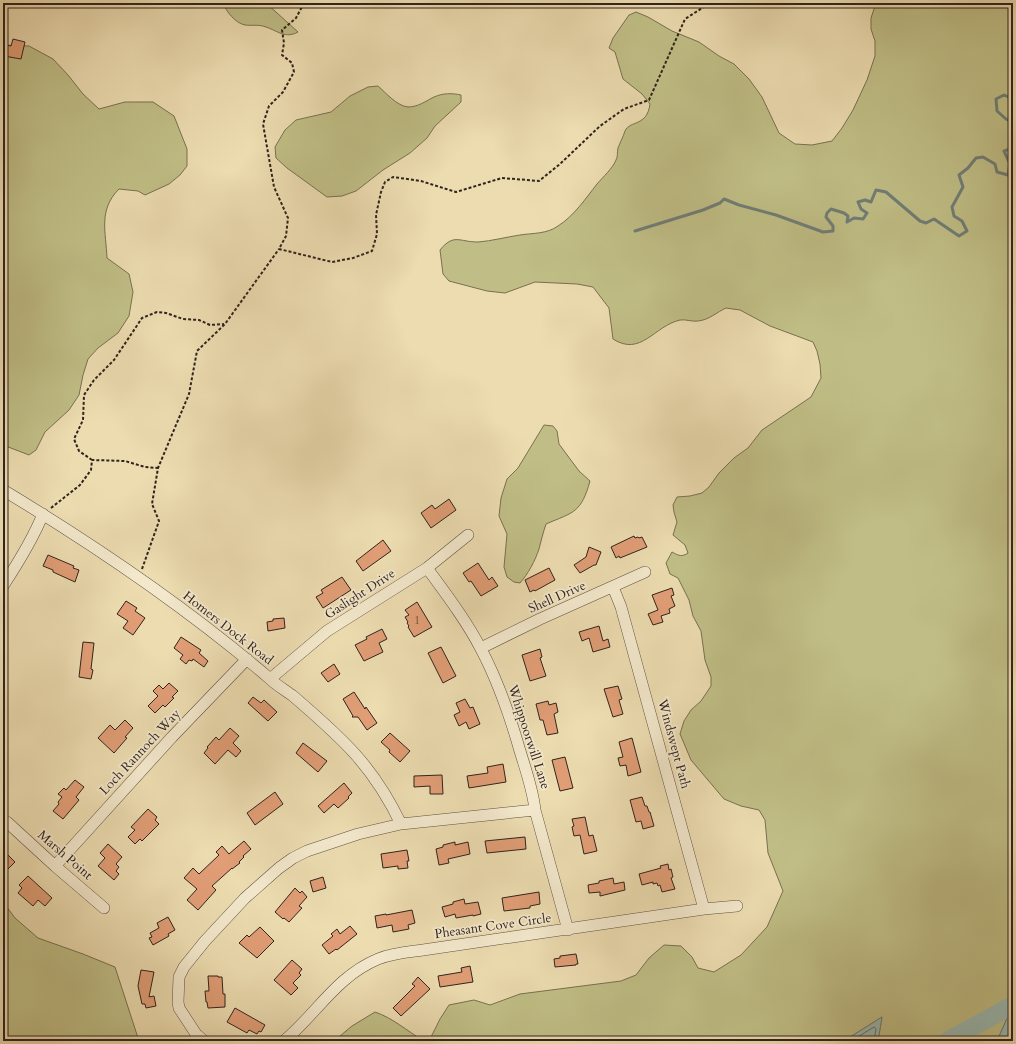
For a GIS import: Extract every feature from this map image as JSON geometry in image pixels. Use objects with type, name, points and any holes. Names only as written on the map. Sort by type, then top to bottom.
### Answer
[{"type":"street","name":"Homers Dock Road","points":[[3,490],[43,514],[139,577],[196,618],[247,659],[270,680],[292,696],[355,754],[371,774],[395,810],[401,824]]},
{"type":"street","points":[[3,586],[23,555],[43,514]]},
{"type":"street","name":"Gaslight Drive","points":[[270,680],[327,631],[427,568],[468,535]]},
{"type":"street","name":"Whippoorwill Lane","points":[[427,568],[481,648],[496,680],[514,731],[534,796],[535,810],[558,889],[568,930]]},
{"type":"street","name":"Shell Drive","points":[[481,648],[540,619],[645,572]]},
{"type":"street","name":"Windswept Path","points":[[613,587],[621,607],[704,910]]},
{"type":"street","name":"Loch Rannoch Way","points":[[55,866],[172,737],[247,659]]},
{"type":"street","points":[[204,1041],[196,1034],[179,1008],[179,976],[184,967],[206,941],[245,898],[279,868],[293,858],[307,851],[358,834],[401,824],[535,810]]},
{"type":"street","name":"Marsh Point","points":[[7,822],[104,908]]},
{"type":"street","name":"Pheasant Cove Circle","points":[[284,1041],[296,1031],[335,987],[349,975],[379,958],[417,951],[737,906]]},
{"type":"path","points":[[139,577],[159,521],[152,504],[158,468],[189,394],[197,350],[225,324],[279,249],[286,236],[288,218],[274,187],[262,124],[268,106],[283,92],[294,72],[292,63],[282,55],[284,43],[282,30],[296,18],[304,3]]},
{"type":"path","points":[[279,249],[332,262],[353,258],[372,251],[377,234],[376,215],[381,192],[385,182],[393,177],[421,182],[456,192],[502,178],[539,181],[560,164],[600,126],[624,109],[649,100],[686,19],[710,3]]},
{"type":"path","points":[[158,468],[125,461],[92,460],[79,451],[74,439],[83,420],[84,395],[94,380],[114,360],[142,318],[157,312],[199,320],[210,325],[225,324]]},
{"type":"path","points":[[43,514],[80,485],[91,470],[92,460]]},
{"type":"shaded area","points":[[223,3],[266,3],[298,32],[285,35],[263,26],[241,24],[231,16]]},
{"type":"shaded area","points":[[876,3],[1013,3],[1013,1005],[997,1041],[878,1041],[882,1017],[844,1041],[429,1041],[449,1005],[474,1000],[490,1005],[520,994],[621,981],[636,975],[649,958],[664,945],[681,946],[692,957],[698,968],[714,972],[741,955],[767,927],[783,891],[768,853],[765,820],[759,810],[741,806],[724,799],[691,760],[680,734],[684,721],[691,710],[701,701],[711,686],[711,677],[705,660],[701,631],[693,616],[689,600],[678,578],[670,574],[666,563],[672,552],[680,556],[688,553],[685,545],[673,535],[677,522],[673,505],[677,497],[702,493],[734,458],[748,448],[762,430],[811,397],[821,378],[820,364],[813,342],[770,326],[740,310],[726,308],[709,318],[702,320],[680,320],[671,323],[640,342],[623,344],[613,339],[609,308],[593,287],[577,284],[535,282],[505,293],[487,291],[449,281],[443,274],[440,250],[453,240],[478,242],[540,233],[554,229],[574,212],[615,163],[618,148],[625,131],[631,125],[642,120],[646,116],[650,104],[642,94],[623,79],[615,52],[609,48],[613,38],[629,15],[636,12],[648,17],[672,31],[699,42],[719,56],[734,64],[749,79],[762,97],[779,133],[795,144],[812,145],[832,141],[853,110],[867,80],[875,56],[875,41],[871,29],[871,18]]},
{"type":"shaded area","points":[[3,45],[29,46],[53,59],[83,94],[99,109],[125,102],[153,102],[174,116],[187,149],[187,166],[180,175],[169,184],[145,195],[138,191],[119,189],[112,197],[108,205],[105,222],[107,258],[129,274],[133,292],[129,316],[118,333],[98,348],[88,359],[79,395],[69,410],[45,432],[36,450],[29,455],[3,445]]},
{"type":"shaded area","points":[[378,86],[396,102],[408,107],[419,105],[437,96],[448,94],[461,95],[461,102],[435,126],[427,138],[410,153],[383,170],[356,191],[342,196],[327,197],[287,168],[276,158],[275,147],[285,130],[296,120],[331,112],[350,96],[368,87]]},
{"type":"shaded area","points":[[544,425],[553,426],[557,431],[559,444],[579,471],[590,481],[587,492],[580,506],[570,514],[546,524],[539,549],[531,567],[520,583],[514,582],[507,577],[504,567],[507,534],[499,516],[501,498],[507,479],[518,468]]},
{"type":"shaded area","points":[[3,902],[15,918],[38,938],[115,967],[139,1041],[3,1041]]},
{"type":"shaded area","points":[[375,1012],[394,1021],[424,1041],[334,1041],[352,1026]]},
{"type":"water","points":[[1013,1005],[1013,1041],[997,1041]]},
{"type":"water","points":[[882,1017],[878,1041],[844,1041]]},
{"type":"building","points":[[13,39],[25,42],[21,59],[4,56],[6,45],[11,46]]},
{"type":"building","points":[[449,499],[456,510],[431,528],[421,513],[432,505],[435,509]]},
{"type":"building","points":[[634,536],[635,538],[642,537],[647,547],[620,558],[619,556],[616,558],[611,547]]},
{"type":"building","points":[[383,540],[391,551],[363,571],[356,561]]},
{"type":"building","points":[[589,547],[601,552],[596,565],[580,573],[574,565],[586,557]]},
{"type":"building","points":[[48,555],[74,566],[73,568],[79,570],[75,582],[43,566]]},
{"type":"building","points":[[478,563],[489,580],[492,577],[498,586],[481,596],[471,581],[469,582],[463,573]]},
{"type":"building","points":[[549,568],[555,580],[535,591],[530,592],[525,580]]},
{"type":"building","points":[[342,577],[351,590],[323,608],[316,597],[323,593],[321,590]]},
{"type":"building","points":[[672,588],[674,595],[671,596],[675,606],[669,609],[670,613],[661,616],[663,622],[653,625],[648,614],[658,610],[652,595]]},
{"type":"building","points":[[126,601],[137,608],[135,611],[145,618],[133,635],[123,628],[128,621],[117,614]]},
{"type":"building","points":[[417,602],[432,627],[414,637],[408,627],[408,622],[405,617],[409,615],[405,610]]},
{"type":"building","points":[[284,618],[285,628],[268,631],[267,622],[273,621],[273,619]]},
{"type":"building","points":[[599,626],[603,641],[608,639],[610,647],[593,652],[589,638],[582,641],[579,632]]},
{"type":"building","points":[[382,629],[387,639],[379,643],[383,652],[364,661],[355,645],[367,639],[366,637]]},
{"type":"building","points":[[181,637],[201,650],[199,653],[208,661],[204,667],[193,659],[192,661],[189,660],[186,664],[180,659],[183,655],[174,648]]},
{"type":"building","points":[[83,642],[94,643],[91,669],[93,670],[91,679],[79,677]]},
{"type":"building","points":[[441,647],[456,676],[443,683],[428,653]]},
{"type":"building","points":[[540,649],[542,657],[540,658],[546,676],[530,681],[522,655]]},
{"type":"building","points":[[334,664],[340,674],[328,682],[321,673]]},
{"type":"building","points":[[169,683],[178,691],[172,697],[174,698],[165,707],[163,705],[155,713],[148,706],[158,696],[153,691],[159,685],[163,689]]},
{"type":"building","points":[[618,686],[622,699],[619,700],[623,714],[613,717],[604,689]]},
{"type":"building","points":[[354,692],[365,709],[366,707],[377,723],[367,730],[358,717],[352,717],[353,716],[343,699]]},
{"type":"building","points":[[253,697],[261,703],[264,700],[277,712],[268,721],[248,703]]},
{"type":"building","points":[[465,699],[470,708],[473,707],[480,724],[469,729],[466,722],[459,726],[454,715],[460,712],[456,703]]},
{"type":"building","points":[[548,701],[549,705],[556,703],[558,712],[554,714],[558,733],[547,735],[543,720],[540,720],[536,704]]},
{"type":"building","points":[[125,720],[133,728],[125,737],[127,738],[114,753],[98,738],[110,725],[115,730]]},
{"type":"building","points":[[230,728],[239,736],[233,743],[241,751],[236,757],[228,750],[215,764],[204,753],[216,737],[219,740]]},
{"type":"building","points":[[390,733],[410,751],[400,762],[381,742]]},
{"type":"building","points":[[632,738],[641,772],[628,776],[626,765],[620,766],[618,758],[623,757],[619,742]]},
{"type":"building","points":[[303,743],[327,761],[318,772],[296,753]]},
{"type":"building","points":[[565,757],[573,788],[560,791],[552,760]]},
{"type":"building","points":[[503,764],[506,782],[469,788],[467,776],[488,773],[487,767]]},
{"type":"building","points":[[442,775],[443,794],[430,794],[430,786],[414,787],[414,776]]},
{"type":"building","points":[[75,780],[84,787],[76,797],[79,800],[63,819],[53,811],[59,804],[58,802],[62,797],[58,794],[64,788],[66,790]]},
{"type":"building","points":[[344,783],[352,793],[348,797],[349,798],[338,808],[334,804],[324,813],[318,806]]},
{"type":"building","points":[[275,792],[283,804],[255,825],[247,813]]},
{"type":"building","points":[[642,797],[645,806],[647,806],[650,812],[654,826],[643,829],[641,821],[636,822],[630,800]]},
{"type":"building","points":[[148,809],[157,817],[155,820],[159,824],[142,841],[140,839],[135,844],[128,837],[135,830],[131,827]]},
{"type":"building","points":[[585,817],[589,836],[593,835],[597,851],[584,854],[580,835],[574,836],[572,819]]},
{"type":"building","points":[[525,837],[526,849],[487,853],[485,841]]},
{"type":"building","points":[[244,841],[251,849],[243,856],[244,857],[239,862],[240,863],[232,868],[212,886],[216,890],[198,910],[187,900],[197,889],[184,878],[193,868],[199,874],[219,855],[216,852],[222,846],[229,854]]},
{"type":"building","points":[[455,842],[455,845],[468,842],[470,854],[448,859],[449,863],[439,865],[436,849],[443,847],[443,845]]},
{"type":"building","points":[[108,844],[122,857],[116,864],[119,867],[116,871],[119,874],[114,880],[98,866],[105,858],[100,853]]},
{"type":"building","points":[[3,850],[15,862],[3,874]]},
{"type":"building","points":[[407,850],[409,861],[407,861],[408,868],[398,869],[398,866],[383,868],[381,854]]},
{"type":"building","points":[[668,864],[669,870],[671,869],[673,877],[671,878],[675,889],[662,892],[660,885],[658,886],[657,883],[653,884],[653,882],[642,885],[639,874],[661,868],[660,866]]},
{"type":"building","points":[[28,876],[52,898],[45,906],[38,900],[33,906],[18,893],[22,888],[19,885]]},
{"type":"building","points":[[323,877],[326,888],[313,892],[310,881]]},
{"type":"building","points":[[613,878],[614,884],[624,882],[625,890],[600,896],[600,892],[589,893],[588,885]]},
{"type":"building","points":[[295,888],[300,893],[302,891],[307,897],[299,906],[302,908],[289,922],[275,912]]},
{"type":"building","points":[[539,892],[540,904],[530,906],[530,908],[504,911],[502,898]]},
{"type":"building","points":[[464,899],[465,904],[478,902],[481,914],[456,918],[455,914],[445,917],[442,907]]},
{"type":"building","points":[[412,910],[415,923],[408,925],[409,929],[393,932],[392,925],[377,928],[375,916]]},
{"type":"building","points":[[168,917],[175,930],[168,934],[169,936],[153,945],[149,938],[152,937],[150,933],[159,928],[157,923]]},
{"type":"building","points":[[350,926],[357,934],[337,950],[336,949],[329,954],[322,945],[333,936],[331,934],[337,929],[340,934]]},
{"type":"building","points":[[260,927],[274,941],[257,958],[239,943],[247,935],[249,937]]},
{"type":"building","points":[[576,954],[578,964],[555,967],[554,959],[560,958],[560,956]]},
{"type":"building","points":[[292,960],[302,969],[299,973],[301,975],[293,983],[298,988],[291,995],[274,980]]},
{"type":"building","points":[[470,966],[473,982],[440,987],[438,976],[462,972],[461,968]]},
{"type":"building","points":[[141,970],[154,972],[149,997],[154,996],[156,1006],[146,1008],[145,1004],[142,1004],[138,986]]},
{"type":"building","points":[[208,976],[222,977],[223,994],[225,994],[225,1007],[208,1008],[205,991],[209,991]]},
{"type":"building","points":[[418,977],[430,989],[401,1016],[393,1008],[415,986],[412,984]]},
{"type":"building","points":[[235,1008],[265,1025],[261,1032],[259,1031],[257,1034],[249,1030],[247,1033],[227,1022]]},
{"type":"waterway","points":[[1013,99],[1004,95],[996,99],[997,111],[1013,123]]},
{"type":"waterway","points":[[635,231],[703,210],[720,203],[724,199],[739,205],[776,215],[823,232],[833,231],[833,226],[826,217],[827,213],[831,209],[844,213],[848,216],[847,222],[854,218],[863,219],[867,213],[861,209],[858,202],[865,200],[871,202],[876,190],[886,192],[920,221],[926,223],[934,219],[959,236],[967,231],[962,221],[954,216],[952,207],[963,187],[959,175],[968,168],[976,158],[983,157],[995,164],[997,172],[1008,175],[1010,164],[1004,151],[1013,148]]},
{"type":"waterway","points":[[947,1041],[1013,1005]]}]
